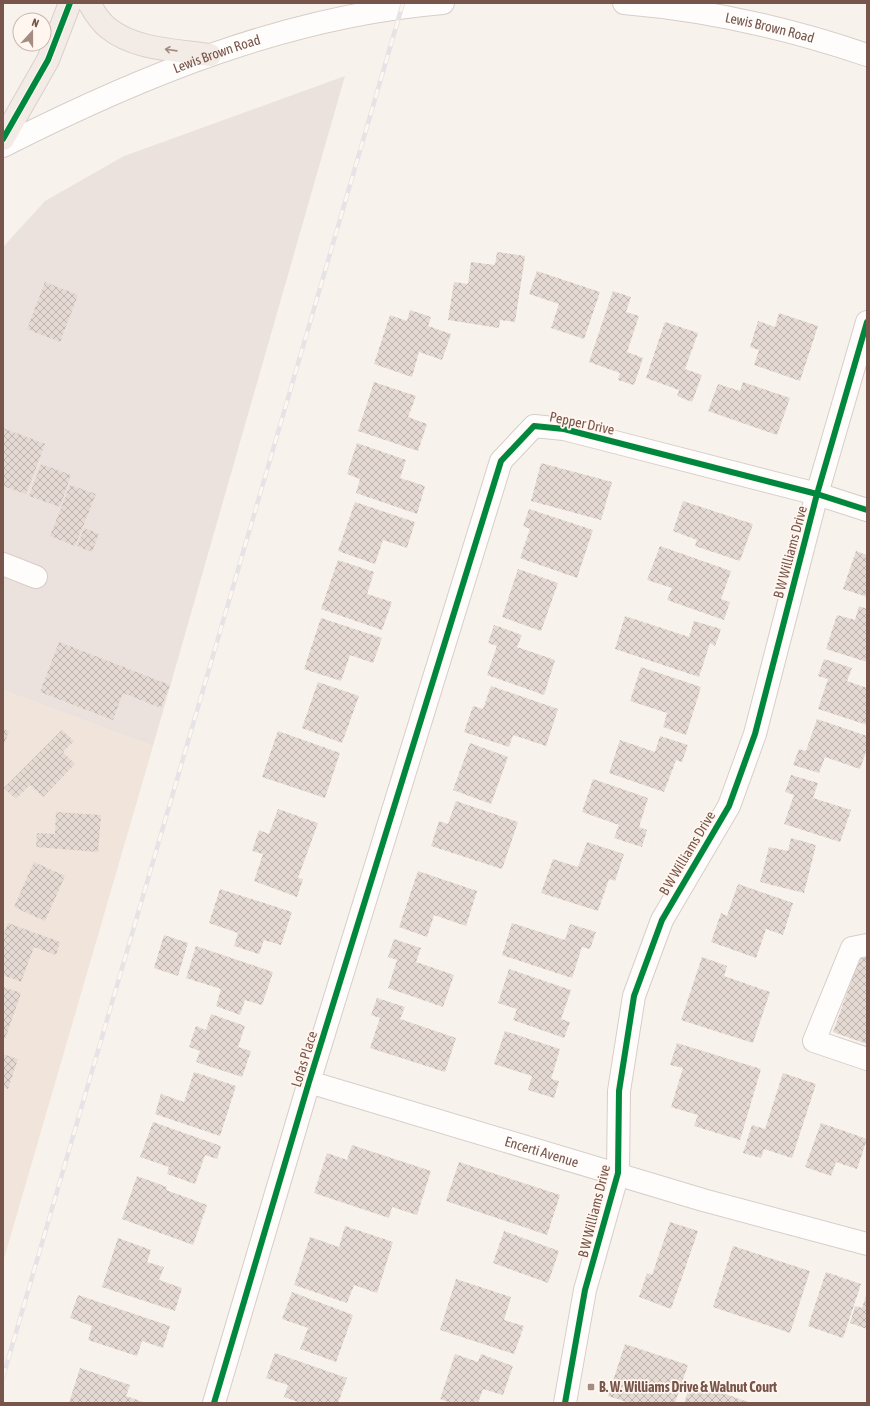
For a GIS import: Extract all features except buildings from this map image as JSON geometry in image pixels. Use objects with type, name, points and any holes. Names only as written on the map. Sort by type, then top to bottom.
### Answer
[{"type":"main road","points":[[3,139],[48,60],[70,3]]},
{"type":"main road","points":[[90,3],[108,28],[124,37],[164,49],[210,55]]},
{"type":"street","name":"Lewis Brown Road","points":[[3,146],[109,94],[210,55],[253,41],[330,21],[394,9],[443,3]]},
{"type":"street","name":"Lewis Brown Road","points":[[624,3],[672,8],[749,22],[814,38],[867,54]]},
{"type":"street","name":"B W Williams Drive","points":[[565,1403],[585,1290],[618,1173],[619,1091],[634,996],[662,920],[729,806],[755,734],[818,494],[867,322]]},
{"type":"street","name":"Pepper Drive","points":[[420,724],[501,461],[534,426],[564,429],[818,494],[867,510]]},
{"type":"street","points":[[3,564],[36,577]]},
{"type":"street","name":"Lofas Place","points":[[214,1403],[309,1082],[420,724]]},
{"type":"street","points":[[867,945],[852,948],[814,1041],[867,1059]]},
{"type":"street","name":"Encerti Avenue","points":[[309,1082],[618,1173],[703,1200],[867,1244]]},
{"type":"shaded area","points":[[345,76],[153,746],[3,690],[3,247],[45,201],[124,156]]},
{"type":"shaded area","points":[[3,690],[153,746],[3,1262]]},
{"type":"railway","points":[[3,1377],[403,3]]},
{"type":"cycle path","points":[[3,139],[48,60],[70,3]]},
{"type":"cycle path","points":[[565,1403],[585,1290],[618,1173],[619,1091],[634,996],[662,920],[729,806],[755,734],[817,494],[867,322]]},
{"type":"cycle path","points":[[214,1403],[309,1082],[501,461],[534,426],[564,429],[817,494],[867,510]]},
{"type":"place","name":"B. W. Williams Drive & Walnut Court","points":[[591,1387]]}]
